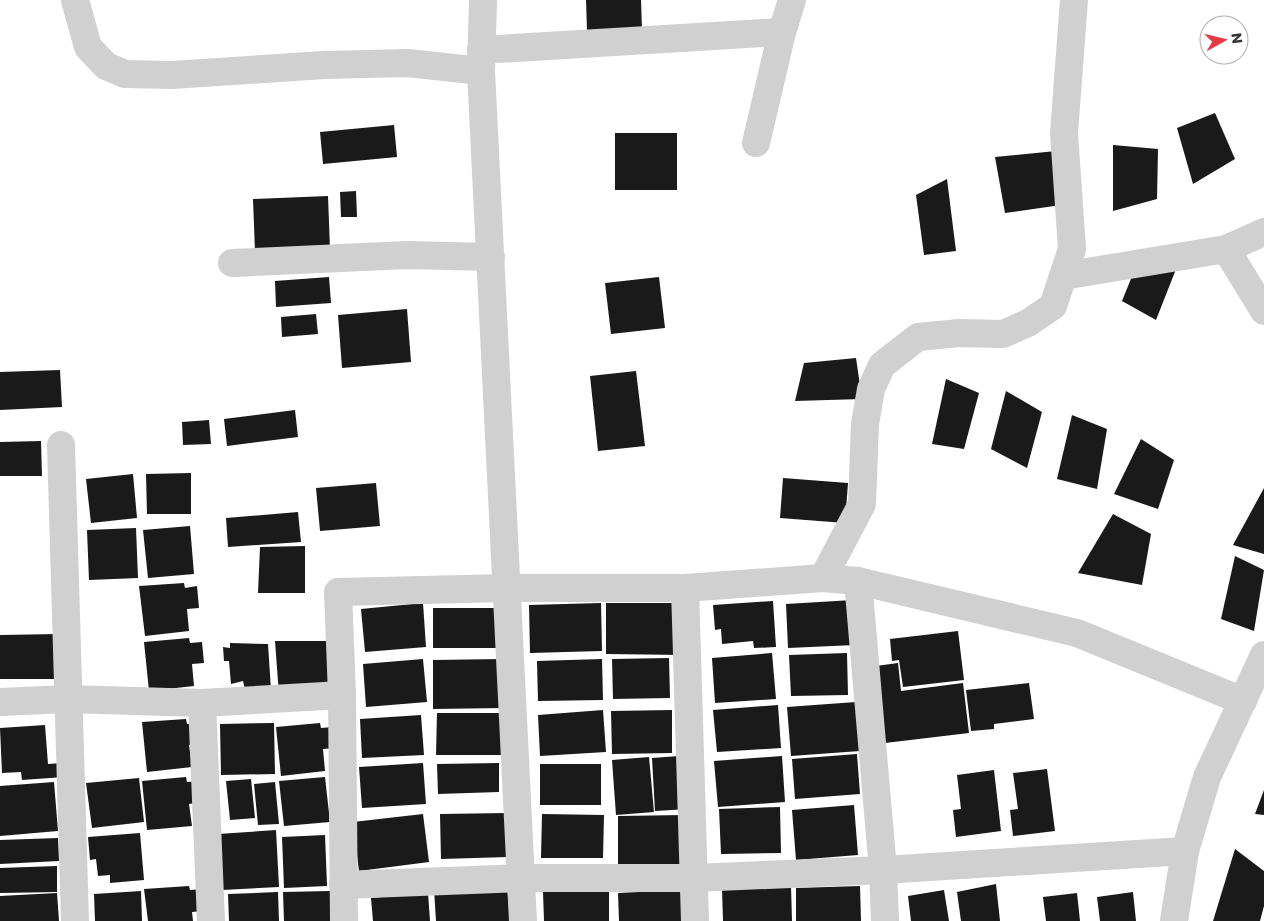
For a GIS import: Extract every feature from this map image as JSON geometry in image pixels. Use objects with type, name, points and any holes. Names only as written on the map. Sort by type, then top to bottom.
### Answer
[{"type":"street","points":[[75,0],[88,47],[106,66],[125,74],[172,75],[324,65],[481,60],[782,32]]},
{"type":"street","points":[[483,0],[481,60],[523,921]]},
{"type":"street","points":[[756,143],[782,32],[792,0]]},
{"type":"street","points":[[822,578],[862,504],[865,424],[871,389],[882,365],[918,337],[960,333],[1003,334],[1028,323],[1053,306],[1072,249],[1064,133],[1068,58],[1074,18],[1074,0]]},
{"type":"street","points":[[1063,276],[1226,249],[1264,232]]},
{"type":"street","points":[[1226,249],[1264,311]]},
{"type":"street","points":[[232,262],[407,255],[491,257]]},
{"type":"street","points":[[61,445],[75,921]]},
{"type":"street","points":[[344,921],[342,695],[338,592],[506,588],[685,588],[822,578],[858,581],[1077,633],[1243,701]]},
{"type":"street","points":[[858,581],[885,921]]},
{"type":"street","points":[[685,588],[695,921]]},
{"type":"street","points":[[1174,921],[1185,851],[1207,777],[1264,656]]},
{"type":"street","points":[[0,702],[68,700],[202,703],[342,695]]},
{"type":"street","points":[[202,703],[211,921]]},
{"type":"street","points":[[343,885],[521,878],[694,878],[882,870],[1185,851]]},
{"type":"building","points":[[586,0],[641,0],[642,30],[587,32]]},
{"type":"building","points":[[1215,113],[1235,159],[1193,184],[1177,128]]},
{"type":"building","points":[[394,125],[397,157],[323,164],[320,132]]},
{"type":"building","points":[[615,133],[677,133],[677,190],[615,190]]},
{"type":"building","points":[[1113,145],[1158,149],[1157,199],[1113,211]]},
{"type":"building","points":[[1056,151],[1061,205],[1005,213],[995,157]]},
{"type":"building","points":[[947,179],[956,251],[924,255],[916,195]]},
{"type":"building","points":[[356,191],[357,217],[341,217],[340,192]]},
{"type":"building","points":[[328,196],[330,249],[255,252],[253,199]]},
{"type":"building","points":[[1141,254],[1180,259],[1156,320],[1122,301]]},
{"type":"building","points":[[329,277],[331,303],[276,307],[275,281]]},
{"type":"building","points":[[659,277],[665,328],[611,334],[605,283]]},
{"type":"building","points":[[407,309],[411,362],[342,368],[338,315]]},
{"type":"building","points":[[316,314],[318,334],[282,337],[281,317]]},
{"type":"building","points":[[856,358],[862,399],[795,401],[804,363]]},
{"type":"building","points":[[60,370],[62,407],[0,410],[0,372]]},
{"type":"building","points":[[636,371],[645,446],[598,451],[590,376]]},
{"type":"building","points":[[946,379],[979,393],[964,449],[932,444]]},
{"type":"building","points":[[1006,391],[1042,412],[1027,468],[991,449]]},
{"type":"building","points":[[295,410],[298,437],[227,446],[224,419]]},
{"type":"building","points":[[1072,415],[1107,429],[1097,489],[1057,479]]},
{"type":"building","points":[[209,420],[211,444],[183,445],[182,422]]},
{"type":"building","points":[[1141,439],[1174,460],[1158,509],[1114,494]]},
{"type":"building","points":[[41,441],[42,476],[0,476],[0,442]]},
{"type":"building","points":[[191,473],[191,514],[147,514],[146,474]]},
{"type":"building","points":[[133,474],[137,518],[91,523],[86,479]]},
{"type":"building","points":[[783,478],[848,483],[845,523],[780,518]]},
{"type":"building","points":[[376,483],[380,526],[320,531],[316,488]]},
{"type":"building","points":[[1264,488],[1264,554],[1233,545]]},
{"type":"building","points":[[298,512],[301,542],[228,547],[226,518]]},
{"type":"building","points":[[1113,514],[1151,534],[1142,585],[1078,573]]},
{"type":"building","points":[[190,526],[194,574],[148,578],[143,530]]},
{"type":"building","points":[[136,528],[138,578],[89,580],[87,530]]},
{"type":"building","points":[[305,546],[305,593],[258,593],[260,547]]},
{"type":"building","points":[[1235,556],[1264,570],[1254,631],[1221,619]]},
{"type":"building","points":[[184,583],[185,588],[197,586],[199,608],[187,609],[189,631],[145,636],[139,586]]},
{"type":"building","points":[[853,600],[855,645],[788,648],[786,604]]},
{"type":"building","points":[[773,601],[776,647],[754,648],[753,641],[722,644],[721,629],[715,630],[713,605]]},
{"type":"building","points":[[423,603],[426,647],[365,652],[361,609]]},
{"type":"building","points":[[601,603],[602,651],[530,653],[529,605]]},
{"type":"building","points":[[606,603],[684,603],[684,655],[606,654]]},
{"type":"building","points":[[433,608],[499,608],[499,648],[433,648]]},
{"type":"building","points":[[958,631],[964,680],[903,687],[899,660],[892,661],[890,639]]},
{"type":"building","points":[[58,634],[61,679],[0,679],[0,635]]},
{"type":"building","points":[[189,638],[190,643],[202,642],[204,663],[192,664],[194,686],[149,691],[144,642]]},
{"type":"building","points":[[275,641],[327,641],[332,695],[279,695]]},
{"type":"building","points":[[230,643],[268,644],[271,690],[245,690],[243,681],[231,684],[229,661],[224,661],[223,647],[230,648]]},
{"type":"building","points":[[772,653],[776,699],[715,703],[712,658]]},
{"type":"building","points":[[847,653],[848,695],[791,696],[789,655]]},
{"type":"building","points":[[669,658],[670,698],[613,699],[612,659]]},
{"type":"building","points":[[423,659],[427,702],[366,707],[363,664]]},
{"type":"building","points":[[502,659],[503,708],[433,709],[433,660]]},
{"type":"building","points":[[602,659],[603,700],[538,701],[537,661]]},
{"type":"building","points":[[898,663],[901,691],[963,683],[969,733],[885,743],[876,666]]},
{"type":"building","points":[[1029,683],[1034,719],[994,724],[994,729],[971,731],[966,690]]},
{"type":"building","points":[[856,702],[860,751],[791,756],[787,707]]},
{"type":"building","points":[[778,705],[781,748],[717,752],[713,710]]},
{"type":"building","points":[[603,710],[606,752],[540,756],[538,715]]},
{"type":"building","points":[[672,710],[672,753],[612,754],[611,711]]},
{"type":"building","points":[[437,713],[501,713],[501,755],[436,755]]},
{"type":"building","points":[[421,715],[424,755],[362,758],[360,719]]},
{"type":"building","points":[[186,719],[187,724],[199,723],[201,744],[189,745],[192,767],[147,772],[142,722]]},
{"type":"building","points":[[274,723],[275,774],[221,775],[220,724]]},
{"type":"building","points":[[320,723],[321,728],[333,727],[336,748],[323,749],[325,771],[281,776],[276,727]]},
{"type":"building","points":[[45,725],[48,764],[62,763],[64,777],[22,780],[21,772],[2,773],[0,728]]},
{"type":"building","points":[[857,754],[860,794],[795,799],[792,759]]},
{"type":"building","points":[[679,756],[689,809],[655,811],[652,758]]},
{"type":"building","points":[[782,756],[785,802],[718,807],[714,761]]},
{"type":"building","points":[[649,757],[654,812],[616,815],[612,760]]},
{"type":"building","points":[[423,763],[426,804],[362,808],[359,767]]},
{"type":"building","points":[[499,763],[499,792],[438,794],[437,764]]},
{"type":"building","points":[[540,764],[601,764],[601,805],[540,805]]},
{"type":"building","points":[[1047,769],[1055,831],[1013,836],[1010,810],[1018,809],[1013,773]]},
{"type":"building","points":[[994,770],[1001,831],[956,837],[953,810],[961,809],[957,775]]},
{"type":"building","points":[[186,777],[187,782],[199,781],[201,802],[189,804],[192,826],[147,830],[142,781]]},
{"type":"building","points":[[325,777],[330,822],[284,826],[279,781]]},
{"type":"building","points":[[139,778],[144,822],[92,828],[86,783]]},
{"type":"building","points":[[251,779],[255,818],[230,820],[226,781]]},
{"type":"building","points":[[54,782],[58,831],[0,836],[0,786]]},
{"type":"building","points":[[275,782],[279,824],[258,825],[254,784]]},
{"type":"building","points":[[1264,790],[1264,815],[1255,814]]},
{"type":"building","points":[[854,805],[858,855],[796,860],[792,810]]},
{"type":"building","points":[[780,807],[781,853],[721,854],[719,809]]},
{"type":"building","points":[[507,813],[508,857],[441,859],[440,814]]},
{"type":"building","points":[[423,814],[429,862],[359,871],[353,822]]},
{"type":"building","points":[[542,814],[604,815],[603,858],[541,858]]},
{"type":"building","points":[[684,815],[684,864],[618,864],[618,816]]},
{"type":"building","points":[[276,830],[279,887],[222,890],[218,834]]},
{"type":"building","points":[[140,833],[144,880],[110,883],[110,875],[98,876],[96,859],[90,860],[88,837]]},
{"type":"building","points":[[325,835],[327,886],[284,888],[282,837]]},
{"type":"building","points":[[58,838],[59,861],[0,864],[0,840]]},
{"type":"building","points":[[1235,849],[1264,871],[1264,906],[1260,921],[1213,921]]},
{"type":"building","points":[[57,866],[57,892],[0,893],[0,868]]},
{"type":"building","points":[[996,884],[1000,921],[961,921],[957,892]]},
{"type":"building","points":[[507,885],[510,921],[436,921],[434,889]]},
{"type":"building","points":[[189,886],[190,890],[202,889],[204,911],[192,912],[193,921],[148,921],[144,889]]},
{"type":"building","points":[[791,886],[792,921],[723,921],[722,888]]},
{"type":"building","points":[[860,886],[861,921],[796,921],[796,888]]},
{"type":"building","points":[[682,890],[683,921],[619,921],[618,893]]},
{"type":"building","points":[[944,890],[949,921],[911,921],[908,896]]},
{"type":"building","points":[[141,891],[142,921],[95,921],[94,894]]},
{"type":"building","points":[[330,891],[331,921],[284,921],[283,892]]},
{"type":"building","points":[[609,891],[609,921],[544,921],[543,892]]},
{"type":"building","points":[[278,892],[279,921],[229,921],[228,894]]},
{"type":"building","points":[[1133,892],[1136,921],[1100,921],[1097,897]]},
{"type":"building","points":[[57,893],[59,921],[0,921],[0,896]]},
{"type":"building","points":[[428,893],[430,921],[373,921],[371,898]]},
{"type":"building","points":[[1077,893],[1080,921],[1046,921],[1043,897]]}]
